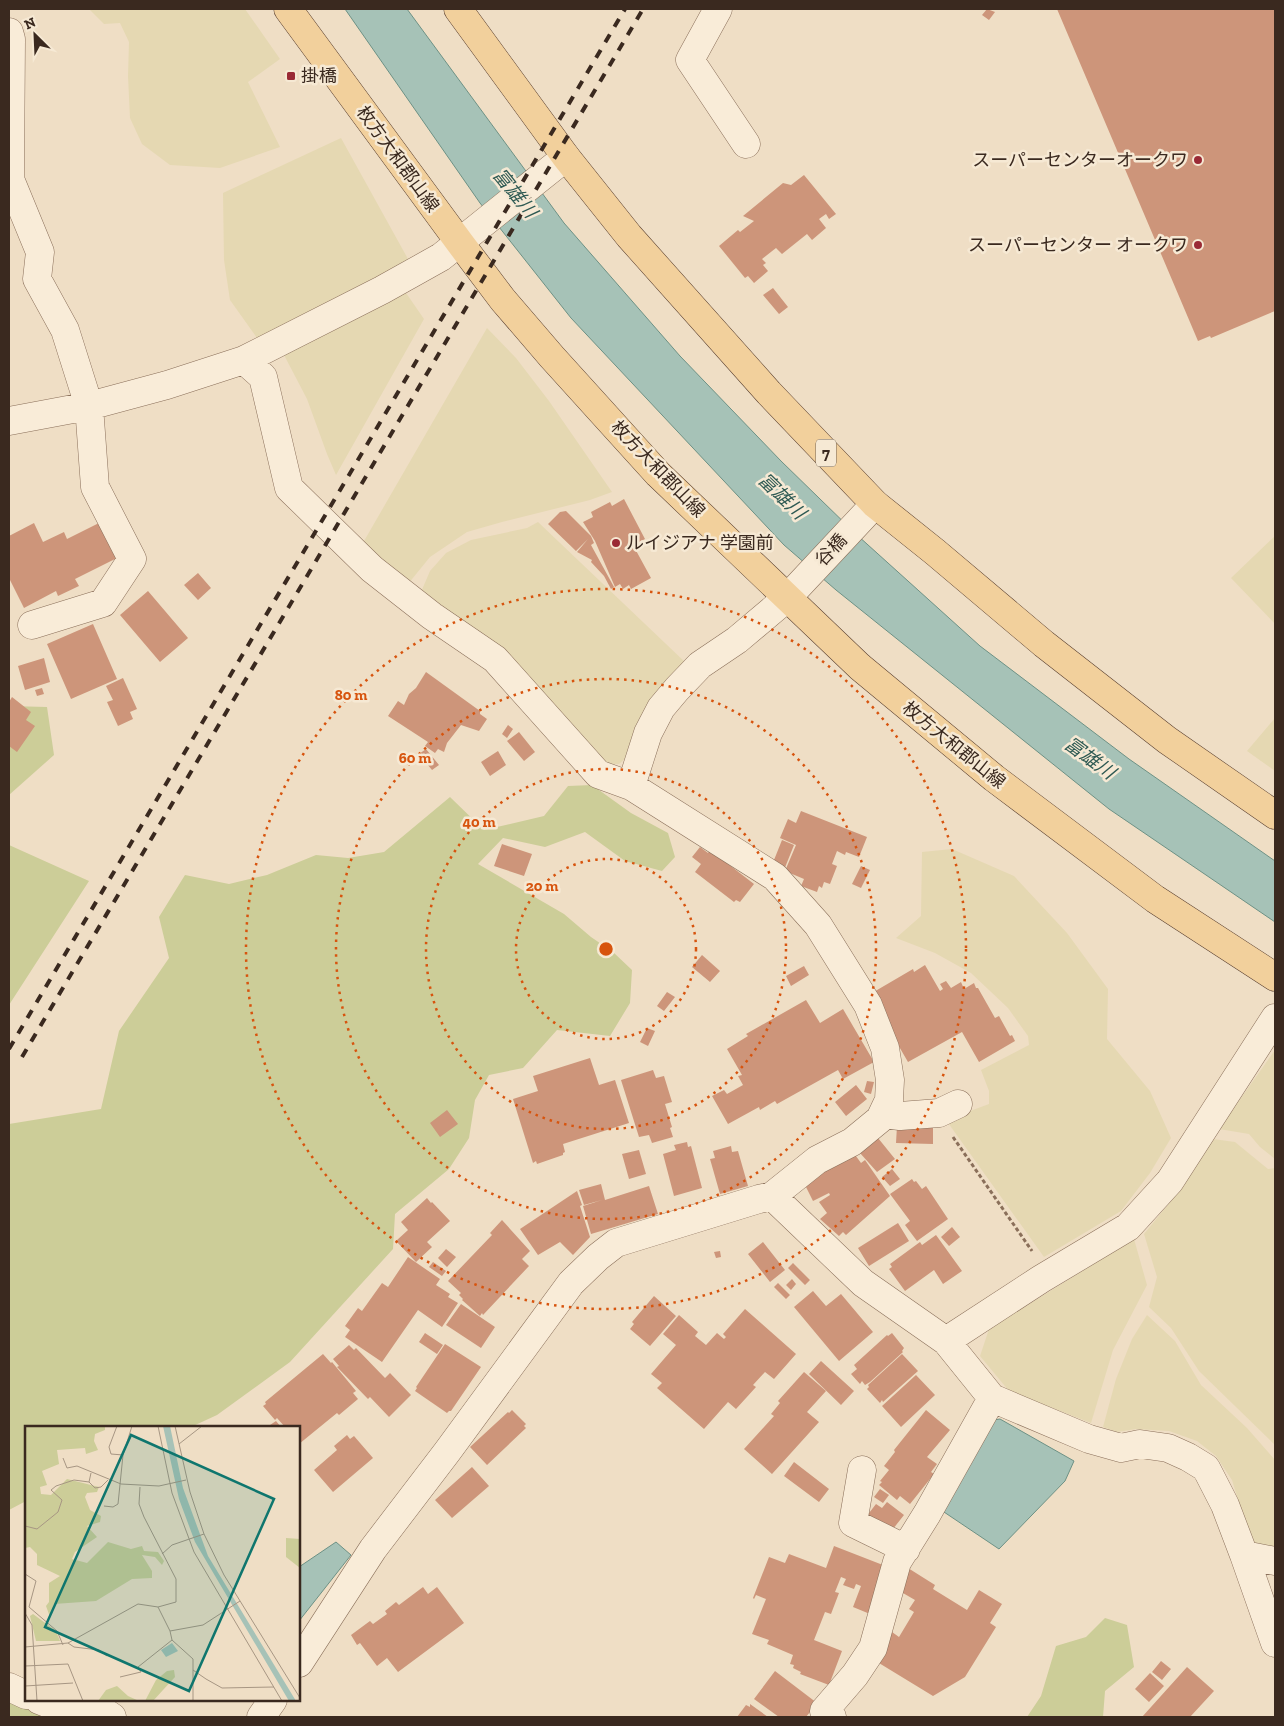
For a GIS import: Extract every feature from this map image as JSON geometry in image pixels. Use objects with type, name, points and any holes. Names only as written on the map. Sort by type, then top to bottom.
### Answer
[{"type":"main road","name":"枚方大和郡山線","points":[[288,9],[504,300],[552,357],[658,474],[860,667],[994,778],[1155,899],[1275,977]]},
{"type":"main road","name":"7","points":[[458,9],[566,157],[629,236],[769,393],[875,504],[1044,644],[1159,734],[1275,815]]},
{"type":"street","points":[[718,9],[690,60],[746,144]]},
{"type":"street","points":[[9,32],[11,39],[9,179],[40,252],[37,280],[65,330],[89,406],[95,486],[132,559],[103,603],[32,625]]},
{"type":"street","points":[[9,421],[89,406],[167,385],[244,360],[382,290],[441,257],[566,157]]},
{"type":"street","points":[[244,360],[263,377],[289,488],[372,570],[432,616],[495,659],[598,774],[631,786],[775,877],[818,925],[868,1005],[885,1048],[890,1080],[889,1100],[880,1119],[852,1142],[817,1160],[772,1196],[760,1198],[616,1243],[571,1283],[373,1549],[300,1661]]},
{"type":"street","name":"谷橋","points":[[631,786],[648,733],[666,702],[700,665],[737,640],[788,597],[875,504]]},
{"type":"street","points":[[946,1340],[1048,1274],[1128,1227],[1170,1182],[1275,1018]]},
{"type":"street","points":[[883,1114],[900,1116],[949,1108]]},
{"type":"street","points":[[772,1196],[863,1283],[946,1340],[992,1398],[1088,1439],[1121,1448],[1140,1444],[1168,1448],[1206,1468],[1225,1505],[1275,1643]]},
{"type":"street","points":[[832,1717],[824,1711],[855,1675],[873,1648],[897,1562],[992,1398]]},
{"type":"street","points":[[862,1470],[853,1523],[906,1549]]},
{"type":"street","points":[[1244,1555],[1275,1561]]},
{"type":"street","points":[[9,1687],[25,1695]]},
{"type":"street","points":[[42,1701],[54,1706],[102,1711],[112,1717]]},
{"type":"street","points":[[261,1717],[272,1701]]},
{"type":"path","points":[[949,1108],[942,1123],[1048,1274]]},
{"type":"shaded area","points":[[89,9],[245,9],[280,59],[248,82],[280,147],[220,168],[170,165],[142,144],[130,118],[129,42],[120,23],[104,24]]},
{"type":"shaded area","points":[[341,138],[408,259],[361,288],[257,338],[230,300],[224,260],[223,193]]},
{"type":"shaded area","points":[[404,290],[424,319],[336,475],[307,399],[284,355]]},
{"type":"shaded area","points":[[487,328],[516,358],[549,401],[612,492],[590,500],[467,532],[430,557],[408,584],[360,548]]},
{"type":"shaded area","points":[[538,522],[687,664],[626,758],[619,764],[602,764],[421,592],[430,571],[446,553],[471,540],[527,528]]},
{"type":"shaded area","points":[[1275,536],[1275,624],[1231,578]]},
{"type":"shaded area","points":[[1275,718],[1275,771],[1247,751]]},
{"type":"shaded area","points":[[952,849],[1014,876],[1067,933],[1108,989],[1107,1039],[1150,1091],[1171,1138],[1150,1173],[1121,1211],[1044,1257],[946,1120],[989,1104],[989,1091],[981,1070],[1029,1045],[1028,1036],[1008,1008],[971,973],[935,953],[896,938],[921,916],[922,852]]},
{"type":"shaded area","points":[[1275,1050],[1275,1159],[1260,1147],[1249,1134],[1219,1129]]},
{"type":"shaded area","points":[[1213,1139],[1235,1142],[1268,1169],[1275,1168],[1275,1445],[1199,1371],[1171,1328],[1149,1307],[1157,1277],[1144,1234],[1184,1185]]},
{"type":"shaded area","points":[[1134,1239],[1147,1285],[1113,1350],[1091,1423],[1009,1391],[980,1356],[989,1329]]},
{"type":"shaded area","points":[[1147,1315],[1175,1341],[1201,1385],[1247,1428],[1275,1460],[1275,1551],[1258,1546],[1249,1536],[1232,1480],[1216,1456],[1197,1441],[1169,1431],[1136,1429],[1117,1432],[1103,1427],[1116,1379],[1132,1339]]},
{"type":"green space","points":[[9,706],[47,707],[54,755],[9,795]]},
{"type":"green space","points":[[592,785],[631,813],[668,833],[675,857],[662,871],[625,861],[585,832],[545,847],[503,838],[478,864],[564,914],[591,937],[613,952],[632,970],[630,1003],[610,1036],[557,1030],[523,1068],[489,1075],[475,1100],[469,1138],[449,1169],[395,1214],[393,1249],[290,1362],[217,1415],[193,1426],[25,1426],[25,1502],[9,1510],[9,1124],[101,1109],[119,1031],[169,958],[159,917],[185,875],[229,884],[267,875],[316,855],[348,858],[384,852],[450,797],[484,830],[544,816],[568,786]]},
{"type":"green space","points":[[9,845],[89,881],[9,1005]]},
{"type":"green space","points":[[1105,1618],[1127,1625],[1134,1667],[1105,1691],[1103,1717],[1027,1717],[1041,1696],[1056,1646],[1086,1637]]},
{"type":"green space","points":[[9,1696],[91,1717],[9,1717]]},
{"type":"water","name":"富雄川","points":[[345,9],[407,9],[564,223],[680,356],[781,461],[857,535],[980,646],[1129,759],[1275,861],[1275,922],[1109,809],[836,590],[784,545],[571,318],[480,203]]},
{"type":"water","points":[[1000,1419],[1074,1461],[1065,1481],[999,1549],[941,1510],[993,1420]]},
{"type":"water","points":[[336,1542],[351,1555],[300,1620],[300,1566]]},
{"type":"building","points":[[987,9],[995,12],[989,20],[982,15]]},
{"type":"building","name":"スーパーセンターオークワ","points":[[1057,9],[1275,9],[1275,311],[1211,338],[1210,336],[1198,341]]},
{"type":"building","points":[[804,175],[836,214],[829,219],[826,214],[819,219],[826,228],[812,240],[807,234],[782,254],[776,248],[762,259],[766,263],[763,265],[768,271],[754,283],[748,276],[745,278],[719,246],[738,230],[740,232],[754,221],[743,216],[783,183],[791,185]]},
{"type":"building","points":[[773,288],[788,307],[779,314],[763,295]]},
{"type":"building","name":"ルイジアナ 学園前","points":[[624,499],[645,539],[633,545],[651,578],[631,589],[629,585],[623,589],[620,584],[615,587],[595,541],[583,522],[593,517],[591,512],[610,502],[612,506]]},
{"type":"building","points":[[566,511],[591,536],[594,543],[591,545],[614,587],[611,589],[604,576],[591,562],[592,560],[577,552],[588,539],[576,551],[548,524],[560,512]]},
{"type":"building","points":[[101,522],[119,557],[75,579],[79,586],[58,596],[56,591],[24,608],[9,578],[9,536],[34,523],[43,542],[64,532],[67,539]]},
{"type":"building","points":[[198,573],[211,588],[198,600],[184,585]]},
{"type":"building","points":[[148,591],[188,638],[160,662],[120,615]]},
{"type":"building","points":[[93,624],[117,679],[71,699],[47,644]]},
{"type":"building","points":[[44,658],[50,682],[25,690],[18,666]]},
{"type":"building","points":[[426,672],[480,711],[480,714],[487,719],[479,731],[461,725],[447,743],[444,752],[438,749],[435,753],[425,746],[428,742],[388,716],[398,701],[404,705],[409,694],[416,688]]},
{"type":"building","points":[[123,678],[137,709],[130,712],[133,719],[118,726],[107,702],[113,700],[106,686]]},
{"type":"building","points":[[42,688],[44,694],[37,696],[35,690]]},
{"type":"building","points":[[12,697],[31,712],[26,720],[35,726],[17,752],[9,746],[9,702]]},
{"type":"building","points":[[508,725],[513,729],[507,738],[502,734]]},
{"type":"building","points":[[519,732],[535,752],[524,761],[507,741]]},
{"type":"building","points":[[426,749],[439,765],[432,770],[419,754]]},
{"type":"building","points":[[498,751],[506,765],[490,776],[481,762]]},
{"type":"building","points":[[801,811],[867,837],[859,857],[846,852],[845,855],[837,851],[832,864],[837,866],[830,884],[824,882],[822,888],[819,886],[817,892],[801,886],[804,879],[785,871],[796,845],[780,838],[788,819],[796,823]]},
{"type":"building","points":[[782,840],[794,845],[784,870],[772,865]]},
{"type":"building","points":[[502,844],[532,854],[524,876],[494,866]]},
{"type":"building","points":[[700,847],[708,853],[710,850],[754,884],[740,902],[736,900],[734,902],[695,872],[701,864],[692,857]]},
{"type":"building","points":[[861,866],[870,870],[861,888],[852,884]]},
{"type":"building","points":[[702,955],[720,971],[710,982],[692,967]]},
{"type":"building","points":[[925,965],[940,991],[943,989],[940,984],[946,981],[951,988],[961,982],[964,989],[974,983],[995,1018],[999,1016],[1010,1036],[1012,1035],[1015,1041],[979,1062],[962,1032],[908,1062],[886,1024],[872,993],[913,969],[914,972]]},
{"type":"building","points":[[804,966],[809,975],[791,986],[786,976]]},
{"type":"building","points":[[667,992],[675,997],[664,1011],[657,1006]]},
{"type":"building","points":[[806,1000],[820,1023],[843,1009],[874,1062],[843,1079],[838,1070],[777,1104],[775,1101],[760,1110],[759,1107],[728,1124],[712,1096],[724,1090],[727,1094],[743,1085],[738,1076],[742,1075],[727,1049],[748,1036],[746,1034]]},
{"type":"building","points":[[647,1028],[655,1031],[648,1046],[640,1042]]},
{"type":"building","points":[[590,1058],[599,1085],[615,1080],[629,1123],[563,1144],[565,1152],[563,1155],[537,1164],[536,1161],[533,1163],[513,1099],[538,1091],[533,1076]]},
{"type":"building","points":[[653,1070],[656,1078],[664,1076],[672,1102],[665,1104],[673,1137],[652,1143],[649,1135],[639,1137],[621,1080]]},
{"type":"building","points":[[867,1081],[874,1082],[871,1094],[864,1092]]},
{"type":"building","points":[[856,1085],[867,1099],[846,1116],[835,1102]]},
{"type":"building","points":[[447,1110],[458,1124],[440,1137],[430,1123]]},
{"type":"building","points":[[897,1126],[933,1128],[933,1144],[896,1143]]},
{"type":"building","points":[[878,1138],[895,1159],[877,1172],[860,1153]]},
{"type":"building","points":[[687,1142],[688,1147],[691,1146],[702,1188],[674,1196],[663,1154],[676,1150],[674,1145]]},
{"type":"building","points":[[731,1146],[732,1152],[738,1151],[748,1186],[720,1194],[710,1159],[715,1158],[713,1151]]},
{"type":"building","points":[[639,1150],[646,1174],[629,1179],[622,1154]]},
{"type":"building","points":[[853,1152],[861,1163],[865,1160],[890,1196],[846,1235],[843,1232],[839,1236],[820,1219],[827,1213],[819,1202],[830,1195],[829,1193],[813,1201],[803,1181]]},
{"type":"building","points":[[892,1169],[900,1179],[890,1186],[882,1177]]},
{"type":"building","points":[[912,1179],[922,1189],[926,1186],[948,1219],[917,1241],[905,1225],[910,1221],[890,1194]]},
{"type":"building","points":[[601,1184],[605,1200],[649,1186],[658,1214],[591,1234],[583,1206],[602,1200],[584,1205],[579,1190]]},
{"type":"building","points":[[577,1191],[590,1237],[573,1255],[560,1242],[538,1255],[520,1229]]},
{"type":"building","points":[[427,1198],[450,1221],[427,1242],[432,1247],[416,1262],[396,1241],[408,1230],[401,1222]]},
{"type":"building","points":[[502,1220],[530,1251],[522,1259],[529,1266],[480,1316],[462,1300],[459,1295],[461,1293],[448,1281],[492,1235],[490,1233]]},
{"type":"building","points":[[898,1223],[909,1241],[869,1266],[858,1248]]},
{"type":"building","points":[[952,1227],[960,1237],[949,1246],[941,1237]]},
{"type":"building","points":[[936,1235],[962,1271],[943,1284],[934,1270],[905,1291],[889,1269],[892,1267],[890,1264],[920,1242],[922,1245]]},
{"type":"building","points":[[763,1242],[785,1270],[770,1282],[748,1254]]},
{"type":"building","points":[[446,1249],[456,1257],[447,1267],[438,1258]]},
{"type":"building","points":[[720,1251],[721,1257],[716,1258],[714,1252]]},
{"type":"building","points":[[408,1257],[440,1279],[436,1285],[450,1294],[448,1297],[458,1303],[442,1327],[418,1310],[382,1362],[345,1337],[350,1330],[345,1326],[358,1308],[362,1311],[382,1283],[388,1287]]},
{"type":"building","points":[[433,1262],[446,1271],[442,1276],[429,1267]]},
{"type":"building","points":[[793,1263],[810,1280],[805,1285],[788,1268]]},
{"type":"building","points":[[792,1279],[796,1284],[791,1290],[786,1285]]},
{"type":"building","points":[[778,1283],[790,1295],[786,1299],[774,1287]]},
{"type":"building","points":[[813,1291],[826,1306],[841,1294],[873,1332],[839,1361],[794,1307]]},
{"type":"building","points":[[654,1296],[676,1316],[650,1346],[630,1329],[634,1324],[632,1322]]},
{"type":"building","points":[[461,1304],[495,1327],[481,1348],[446,1325]]},
{"type":"building","points":[[745,1309],[796,1354],[774,1379],[765,1372],[753,1385],[756,1387],[736,1409],[728,1402],[704,1429],[657,1388],[662,1383],[651,1374],[676,1345],[663,1334],[679,1315],[698,1332],[695,1336],[706,1345],[717,1333],[724,1339],[726,1337],[723,1334]]},
{"type":"building","points":[[425,1333],[443,1345],[437,1354],[419,1342]]},
{"type":"building","points":[[892,1333],[904,1348],[903,1352],[870,1382],[865,1385],[862,1381],[860,1384],[851,1374],[857,1369],[854,1365],[887,1335]]},
{"type":"building","points":[[445,1344],[481,1367],[451,1411],[447,1413],[415,1391]]},
{"type":"building","points":[[349,1345],[354,1350],[356,1348],[385,1378],[390,1373],[411,1395],[389,1417],[370,1397],[368,1399],[337,1367],[339,1366],[333,1359]]},
{"type":"building","points":[[323,1354],[356,1391],[353,1393],[358,1399],[339,1415],[337,1413],[300,1443],[300,1426],[284,1426],[277,1418],[275,1420],[263,1406],[266,1404],[265,1402]]},
{"type":"building","points":[[902,1354],[918,1371],[880,1403],[867,1389],[868,1385]]},
{"type":"building","points":[[821,1361],[854,1391],[841,1405],[809,1374]]},
{"type":"building","points":[[804,1372],[826,1391],[807,1412],[819,1422],[772,1474],[744,1449],[774,1416],[771,1414],[780,1403],[778,1401]]},
{"type":"building","points":[[916,1375],[935,1395],[901,1427],[882,1406]]},
{"type":"building","points":[[512,1410],[526,1424],[524,1426],[526,1428],[487,1465],[470,1447]]},
{"type":"building","points":[[926,1410],[950,1430],[927,1457],[937,1464],[931,1472],[934,1474],[910,1504],[900,1496],[897,1500],[879,1485],[889,1470],[884,1466],[895,1452],[894,1450]]},
{"type":"building","points":[[276,1421],[280,1426],[268,1426]]},
{"type":"building","points":[[347,1435],[350,1439],[354,1436],[373,1458],[333,1492],[314,1470],[337,1450],[334,1446]]},
{"type":"building","points":[[794,1462],[829,1489],[819,1502],[784,1476]]},
{"type":"building","points":[[472,1467],[489,1486],[452,1518],[435,1500]]},
{"type":"building","points":[[880,1489],[889,1495],[883,1503],[874,1497]]},
{"type":"building","points":[[887,1502],[904,1515],[889,1534],[866,1517],[876,1504],[882,1508]]},
{"type":"building","points":[[834,1546],[888,1567],[870,1614],[853,1607],[861,1586],[856,1584],[854,1589],[843,1585],[846,1579],[841,1577],[835,1592],[839,1593],[831,1614],[825,1612],[814,1640],[842,1651],[829,1685],[800,1674],[801,1672],[793,1668],[794,1665],[790,1664],[793,1655],[767,1644],[769,1640],[752,1634],[766,1599],[756,1595],[753,1598],[769,1557],[785,1563],[789,1554],[826,1568]]},
{"type":"building","points":[[908,1568],[935,1585],[933,1589],[967,1610],[979,1590],[1002,1604],[990,1623],[996,1627],[965,1677],[933,1696],[874,1660],[892,1632],[899,1637],[914,1612],[909,1609],[915,1600],[896,1589]]},
{"type":"building","points":[[423,1587],[428,1594],[437,1587],[464,1623],[398,1672],[387,1658],[377,1666],[360,1643],[357,1645],[351,1635],[370,1621],[373,1624],[387,1614],[385,1611],[396,1602],[399,1605]]},
{"type":"building","points":[[1161,1661],[1171,1669],[1162,1680],[1152,1672]]},
{"type":"building","points":[[1187,1667],[1214,1691],[1190,1717],[1142,1717]]},
{"type":"building","points":[[775,1671],[817,1703],[806,1717],[779,1717],[754,1699]]},
{"type":"building","points":[[1150,1673],[1164,1686],[1149,1702],[1135,1689]]},
{"type":"building","points":[[750,1704],[768,1717],[737,1717],[746,1705],[750,1707]]},
{"type":"railway","points":[[9,1049],[625,9]]},
{"type":"railway","points":[[22,1057],[643,9]]},
{"type":"place","name":"掛橋","points":[[291,76]]},
{"type":"place","name":"スーパーセンターオークワ","points":[[1198,160]]},
{"type":"place","name":"スーパーセンター オークワ","points":[[1198,245]]},
{"type":"place","name":"ルイジアナ 学園前","points":[[616,543]]}]
